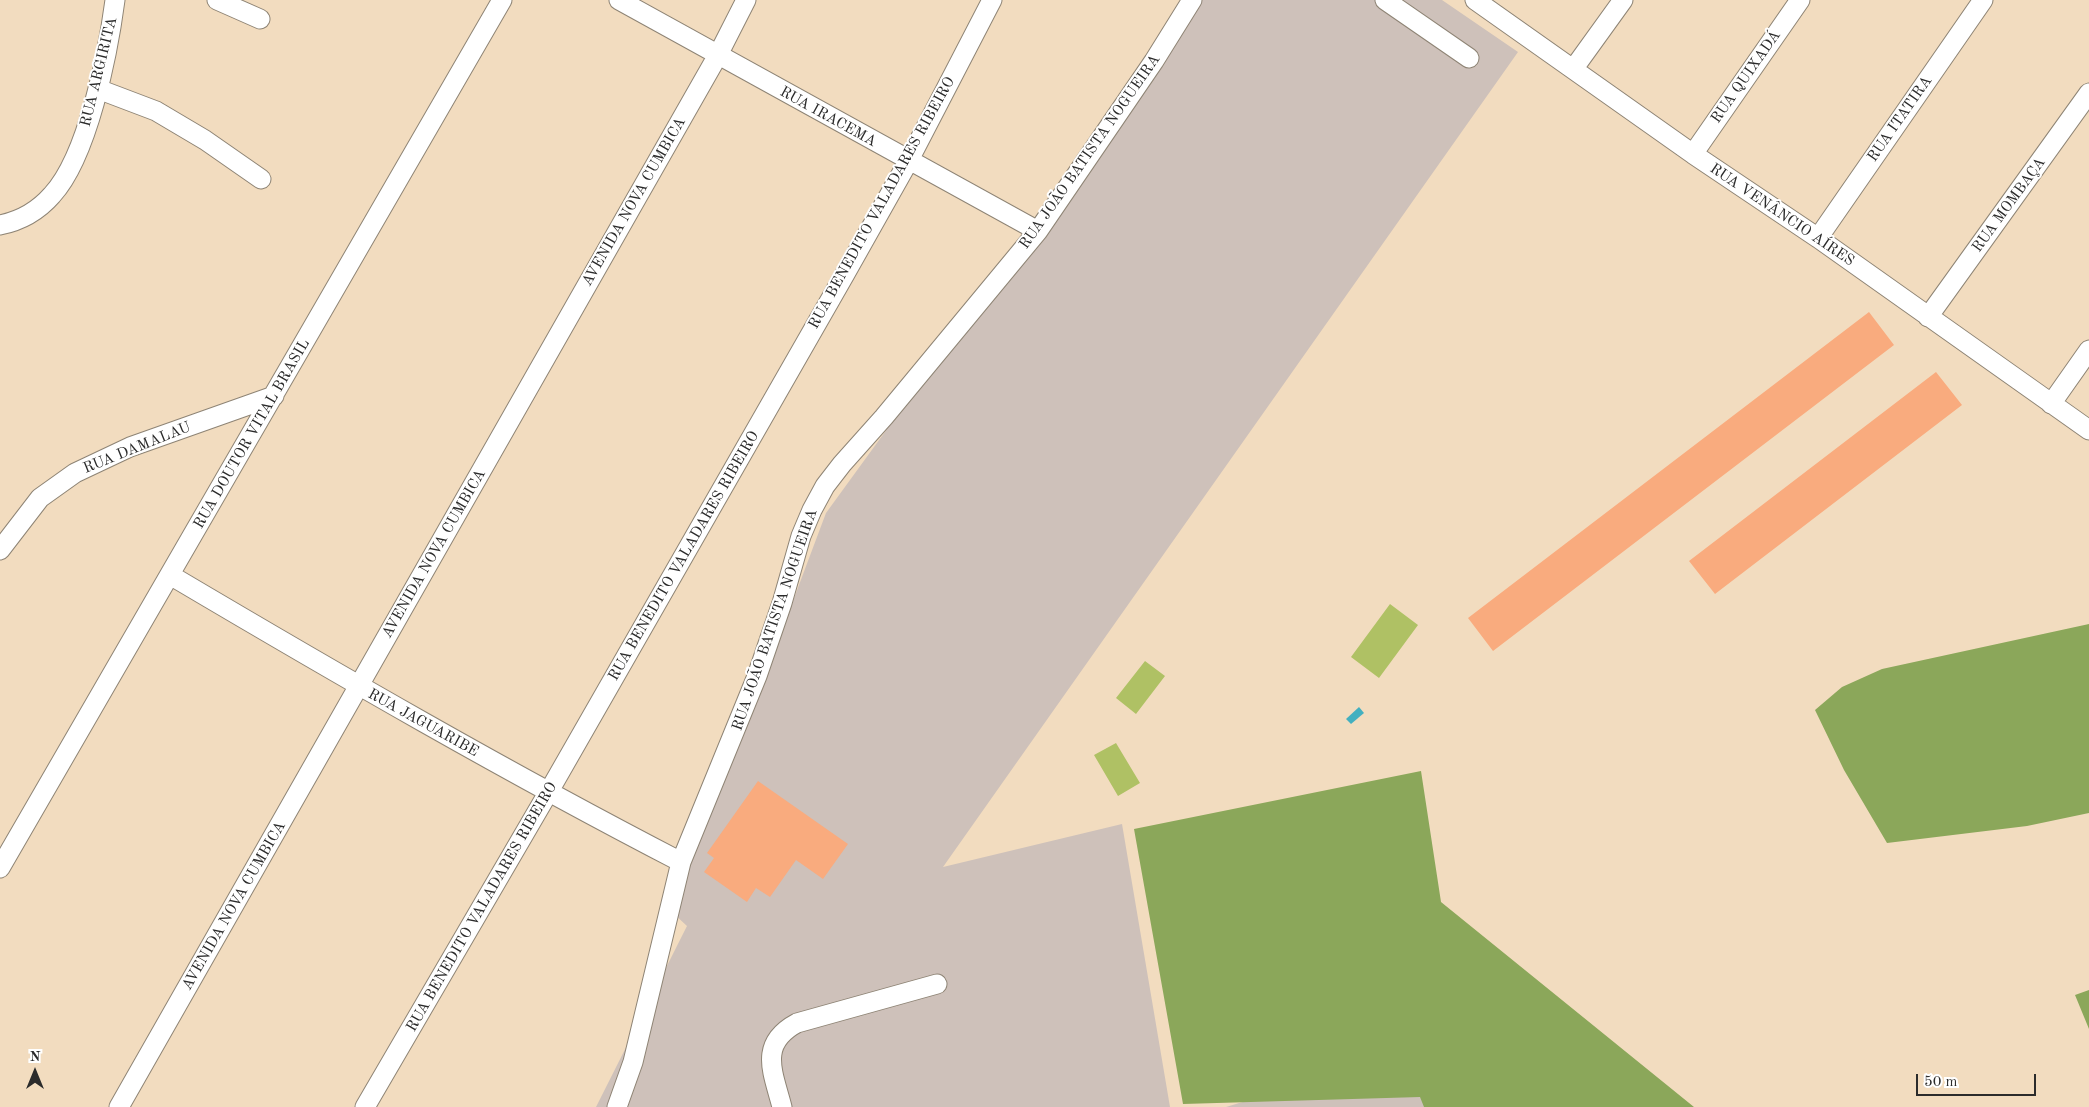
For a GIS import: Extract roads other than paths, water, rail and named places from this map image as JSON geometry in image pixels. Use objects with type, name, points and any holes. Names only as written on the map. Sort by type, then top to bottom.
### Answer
[{"type":"street","name":"RUA ARGIRITA","points":[[0,226],[32,213],[53,194],[69,170],[98,89],[116,0]]},
{"type":"street","points":[[217,0],[260,18]]},
{"type":"street","name":"RUA DOUTOR VITAL BRASIL","points":[[0,868],[502,0]]},
{"type":"street","name":"RUA IRACEMA","points":[[619,0],[908,162],[1038,232]]},
{"type":"street","name":"AVENIDA NOVA CUMBICA","points":[[119,1107],[718,55],[746,0]]},
{"type":"street","name":"RUA BENEDITO VALADARES RIBEIRO","points":[[365,1107],[548,793],[908,162],[992,0]]},
{"type":"street","name":"RUA JOÃO BATISTA NOGUEIRA","points":[[617,1107],[633,1062],[681,862],[758,676],[782,603],[801,536],[825,486],[1038,232],[1154,61],[1192,0]]},
{"type":"street","points":[[1385,0],[1469,58]]},
{"type":"street","name":"RUA VENÂNCIO AÍRES","points":[[1474,0],[1574,68],[1693,154],[1818,238],[2089,430]]},
{"type":"street","points":[[1574,68],[1623,0]]},
{"type":"street","name":"RUA QUIXADÁ","points":[[1693,154],[1800,0]]},
{"type":"street","name":"RUA ITATIRA","points":[[1818,238],[1983,0]]},
{"type":"street","points":[[98,89],[156,112],[205,140],[261,178]]},
{"type":"street","name":"RUA MOMBAÇA","points":[[1928,317],[2089,93]]},
{"type":"street","points":[[2051,404],[2089,350]]},
{"type":"street","name":"RUA DAMALAU","points":[[0,550],[40,498],[75,473],[130,447],[274,396]]},
{"type":"street","name":"RUA JAGUARIBE","points":[[170,575],[359,686],[548,793],[681,862]]},
{"type":"street","points":[[782,1107],[770,1060],[772,1048],[785,1030],[797,1023],[937,984]]},
{"type":"water","points":[[1359,707],[1364,713],[1351,724],[1346,719]]}]
